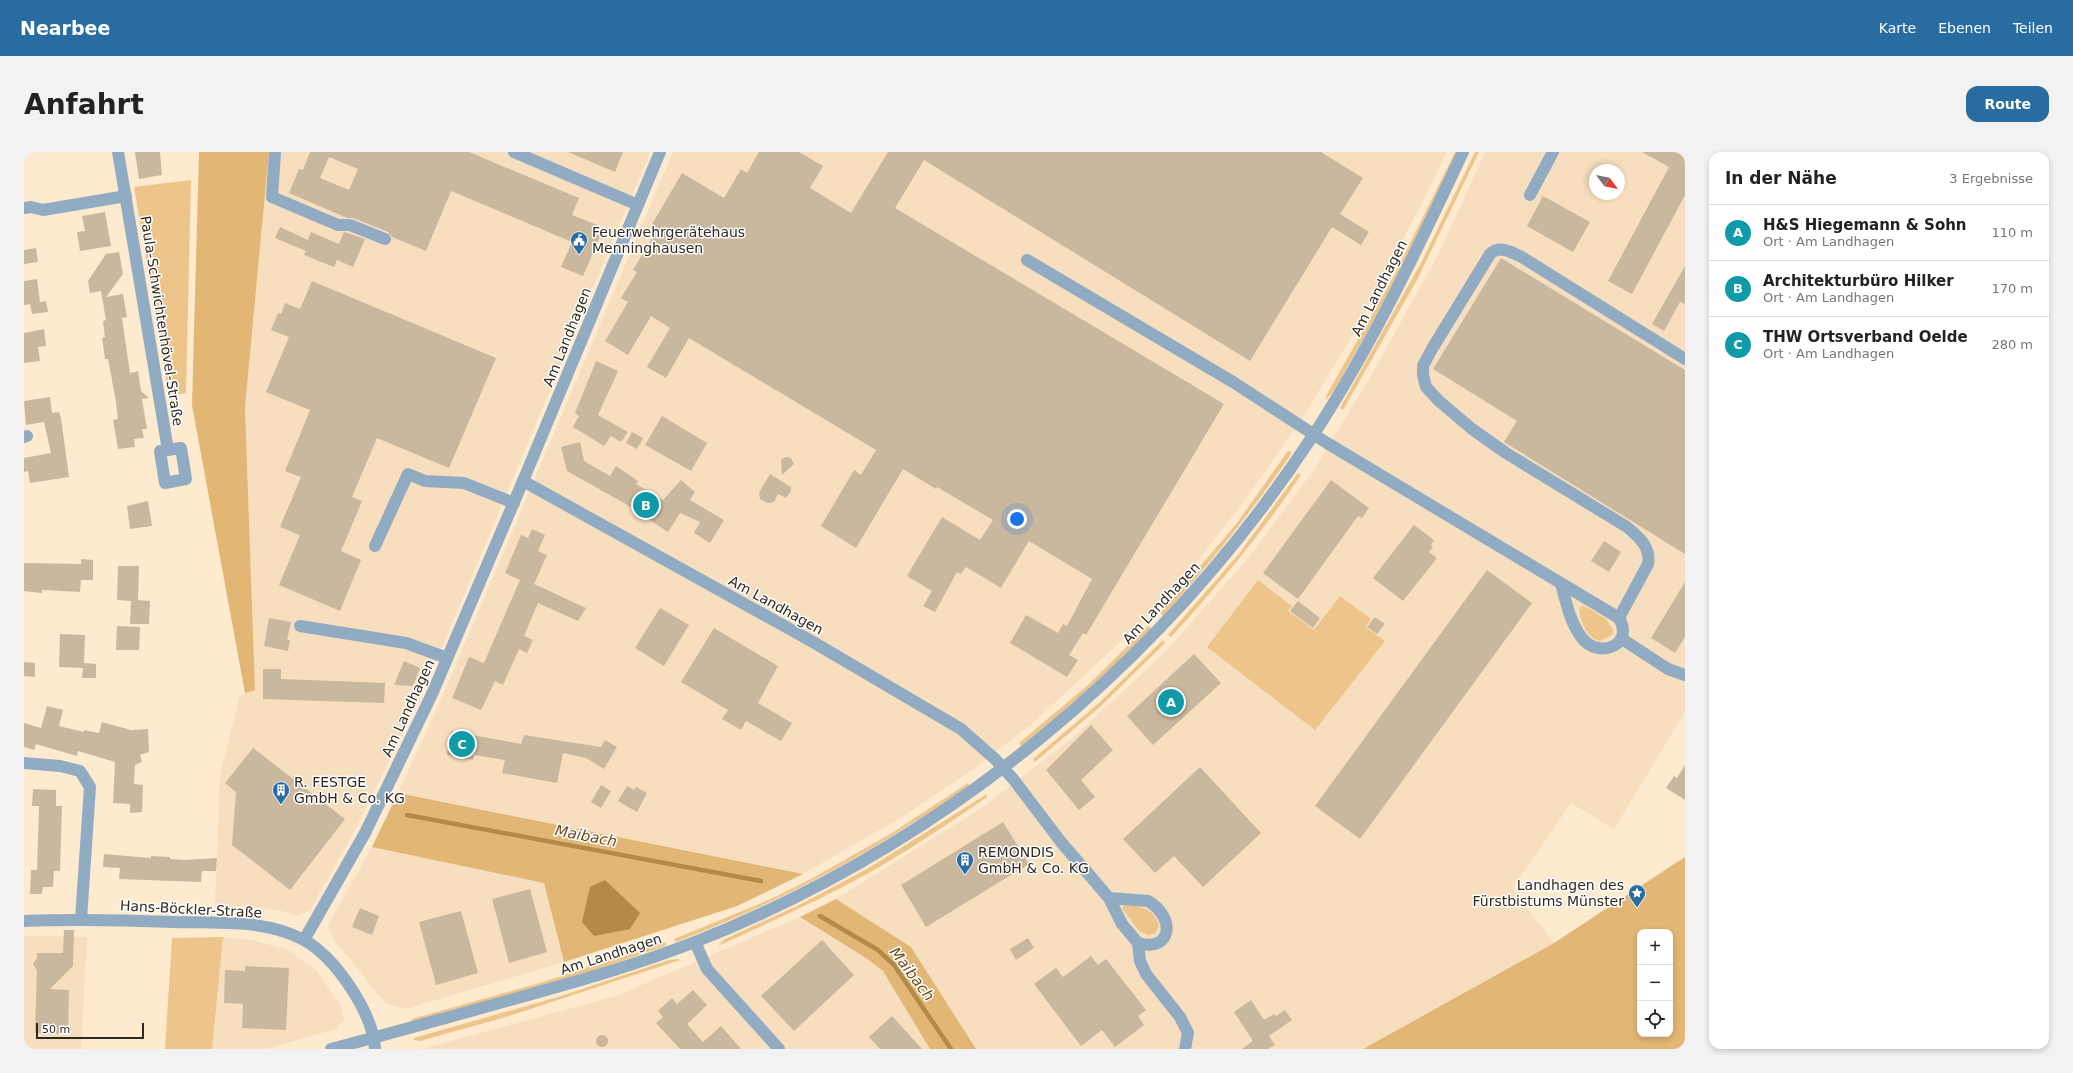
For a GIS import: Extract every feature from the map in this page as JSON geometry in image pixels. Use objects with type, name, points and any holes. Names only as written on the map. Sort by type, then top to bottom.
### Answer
[{"type":"street","name":"Paula-Schwichtenhövel-Straße","points":[[118,152],[168,450]]},
{"type":"street","points":[[275,152],[272,197],[338,225],[350,225],[385,239]]},
{"type":"street","points":[[514,152],[638,205]]},
{"type":"street","name":"Am Landhagen","points":[[304,940],[365,833],[447,658],[524,481],[660,152]]},
{"type":"street","name":"Am Landhagen","points":[[331,1049],[375,1043],[607,973],[695,942],[745,920],[827,880],[912,831],[1004,768],[1098,690],[1160,628],[1206,577],[1254,517],[1314,434],[1369,340],[1417,248],[1463,152]]},
{"type":"street","points":[[1530,195],[1553,152]]},
{"type":"street","points":[[27,207],[43,210],[126,196]]},
{"type":"street","points":[[1619,618],[1648,564],[1650,556],[1643,542],[1626,527],[1506,453],[1472,429],[1439,401],[1426,387],[1423,376],[1423,366],[1490,254],[1494,251],[1502,249],[1520,256],[1685,359]]},
{"type":"street","points":[[1027,260],[1234,382],[1314,434],[1560,584],[1579,592],[1619,618],[1624,632],[1622,639],[1614,646],[1599,649],[1586,642],[1570,614],[1560,584]]},
{"type":"street","points":[[375,546],[408,474],[425,482],[464,483],[514,503]]},
{"type":"street","name":"Am Landhagen","points":[[524,481],[806,638],[961,729],[1004,768],[1061,842],[1109,898],[1122,924],[1138,943]]},
{"type":"street","points":[[300,626],[406,643],[447,658]]},
{"type":"street","points":[[1622,639],[1668,669],[1685,675]]},
{"type":"street","points":[[24,763],[60,766],[80,770],[90,787],[81,919]]},
{"type":"street","points":[[1109,898],[1148,901],[1164,915],[1167,921],[1167,930],[1159,942],[1148,946],[1138,943],[1140,961],[1146,974],[1180,1017],[1188,1034],[1186,1049]]},
{"type":"street","name":"Hans-Böckler-Straße","points":[[24,921],[81,919],[245,924],[276,930],[304,940],[334,965],[356,996],[375,1043]]},
{"type":"street","points":[[695,942],[707,969],[779,1049]]},
{"type":"shaded area","points":[[199,152],[269,152],[245,407],[255,690],[245,693],[192,405]]},
{"type":"shaded area","points":[[269,152],[650,152],[424,690],[355,830],[310,910],[297,916],[282,911],[250,906],[215,907],[220,775],[240,695],[255,690],[245,407]]},
{"type":"shaded area","points":[[673,152],[1447,152],[1351,338],[1301,420],[1245,500],[1195,564],[1149,615],[1034,722],[966,774],[905,815],[803,874],[398,793],[442,698]]},
{"type":"shaded area","points":[[1455,152],[1459,152],[1388,295],[1335,389],[1326,400],[1326,396],[1394,276]]},
{"type":"shaded area","points":[[1475,152],[1479,152],[1418,278],[1343,410],[1340,408],[1422,261]]},
{"type":"shaded area","points":[[1485,152],[1685,152],[1685,712],[1614,829],[1571,803],[1512,889],[1554,943],[1363,1049],[976,1049],[911,947],[836,899],[983,807],[1075,736],[1167,650],[1249,557],[1316,467],[1375,369],[1440,251]]},
{"type":"shaded area","points":[[191,180],[186,393],[169,396],[134,187]]},
{"type":"shaded area","points":[[1288,451],[1292,452],[1290,456],[1245,518],[1163,616],[1160,613],[1237,523]]},
{"type":"shaded area","points":[[1298,473],[1301,475],[1286,497],[1239,559],[1171,637],[1168,635],[1238,555]]},
{"type":"shaded area","points":[[1258,580],[1292,606],[1288,611],[1314,630],[1340,596],[1371,619],[1365,627],[1385,641],[1315,730],[1207,647]]},
{"type":"shaded area","points":[[1582,605],[1606,619],[1613,630],[1612,635],[1600,641],[1588,633],[1585,629],[1579,611]]},
{"type":"shaded area","points":[[1148,626],[1151,628],[1136,644],[1072,704],[1021,746],[1019,743],[1088,685]]},
{"type":"shaded area","points":[[1163,640],[1165,643],[1101,706],[1035,762],[1033,759],[1099,703]]},
{"type":"shaded area","points":[[968,783],[969,785],[946,802],[878,844],[822,876],[735,918],[676,942],[674,939],[771,899],[811,879],[892,833]]},
{"type":"shaded area","points":[[398,793],[803,874],[737,906],[564,962],[544,883],[372,847]]},
{"type":"shaded area","points":[[987,794],[987,797],[943,827],[867,874],[812,903],[718,946],[725,939],[799,905],[867,869]]},
{"type":"shaded area","points":[[372,847],[544,883],[564,962],[406,1009],[385,1003],[332,937],[328,925]]},
{"type":"shaded area","points":[[1685,857],[1685,1049],[1363,1049],[1554,943]]},
{"type":"shaded area","points":[[605,880],[640,913],[630,929],[594,936],[582,922],[590,887]]},
{"type":"shaded area","points":[[836,899],[911,947],[976,1049],[930,1049],[883,971],[866,958],[800,917]]},
{"type":"shaded area","points":[[1124,904],[1141,907],[1154,915],[1159,926],[1155,933],[1149,935],[1140,932],[1122,908]]},
{"type":"shaded area","points":[[800,917],[866,958],[884,971],[930,1049],[422,1049],[616,996]]},
{"type":"shaded area","points":[[24,936],[87,937],[81,1049],[24,1049]]},
{"type":"shaded area","points":[[223,937],[250,940],[286,949],[316,970],[342,1008],[344,1020],[336,1029],[265,1049],[212,1049]]},
{"type":"shaded area","points":[[223,937],[212,1049],[165,1049],[172,938]]},
{"type":"shaded area","points":[[664,942],[666,943],[665,946],[578,976],[410,1024],[412,1019],[543,982]]},
{"type":"shaded area","points":[[669,960],[680,960],[506,1017],[420,1041],[414,1040],[414,1038],[561,996]]},
{"type":"building","points":[[135,152],[160,152],[162,175],[139,179]]},
{"type":"building","points":[[310,152],[469,152],[579,198],[572,215],[600,226],[596,234],[600,236],[583,276],[561,267],[572,242],[451,191],[426,251],[392,237],[388,232],[353,218],[347,218],[289,193],[299,169],[303,170]],"holes":[[[329,157],[358,169],[349,190],[320,178]]]},
{"type":"building","points":[[568,152],[623,152],[615,172]]},
{"type":"building","points":[[759,152],[799,152],[823,166],[810,188],[851,213],[888,152],[1321,152],[1363,178],[1340,214],[1369,232],[1361,245],[1332,227],[1250,361],[924,160],[895,208],[1224,404],[1086,635],[1083,633],[1069,655],[1078,660],[1067,677],[1010,643],[1026,615],[1058,633],[1063,624],[1067,626],[1092,579],[1029,541],[1001,588],[966,567],[961,574],[957,572],[935,612],[923,606],[932,591],[907,576],[942,517],[980,540],[993,520],[903,469],[856,548],[821,526],[854,470],[861,475],[876,450],[689,338],[666,378],[647,367],[670,328],[651,316],[628,355],[605,341],[628,302],[621,298],[637,272],[633,270],[657,230],[651,226],[682,173],[724,198],[741,169],[747,173]]},
{"type":"building","points":[[1642,152],[1685,152],[1685,195],[1632,294],[1608,281],[1669,167]]},
{"type":"building","points":[[1543,196],[1590,222],[1573,252],[1527,226]]},
{"type":"building","points":[[105,212],[111,246],[80,251],[77,232],[85,231],[82,216]]},
{"type":"building","points":[[280,227],[308,240],[311,232],[339,244],[344,232],[365,239],[353,267],[337,260],[334,267],[304,255],[306,251],[275,238]]},
{"type":"building","points":[[36,248],[38,262],[24,264],[24,250]]},
{"type":"building","points":[[119,252],[123,274],[106,297],[123,294],[127,317],[122,318],[130,373],[138,371],[141,391],[149,398],[142,399],[147,429],[142,429],[144,438],[134,439],[135,447],[118,449],[113,420],[118,419],[116,402],[108,359],[105,359],[102,338],[105,337],[103,321],[106,320],[101,291],[90,293],[88,281],[106,254]]},
{"type":"building","points":[[1501,258],[1685,370],[1685,554],[1504,442],[1517,421],[1433,369]]},
{"type":"building","points":[[1685,266],[1685,304],[1680,302],[1664,331],[1652,324]]},
{"type":"building","points":[[37,279],[40,302],[46,301],[48,312],[32,314],[30,304],[24,305],[24,281]]},
{"type":"building","points":[[312,281],[496,358],[449,468],[377,438],[352,497],[362,501],[341,551],[361,560],[340,611],[279,585],[300,535],[280,527],[301,477],[285,471],[310,410],[266,392],[289,337],[271,330],[278,313],[281,314],[285,303],[300,309]]},
{"type":"building","points":[[44,329],[46,346],[38,347],[40,361],[24,363],[24,333]]},
{"type":"building","points":[[596,361],[618,371],[598,415],[628,432],[621,442],[611,436],[604,446],[573,427],[579,416],[575,413]]},
{"type":"building","points":[[50,397],[52,413],[59,412],[61,418],[69,477],[30,483],[28,471],[24,472],[24,458],[51,453],[44,422],[26,425],[24,401]]},
{"type":"building","points":[[662,416],[707,443],[691,471],[645,445]]},
{"type":"building","points":[[632,432],[643,438],[637,449],[626,443]]},
{"type":"building","points":[[580,442],[584,461],[610,476],[616,466],[638,481],[636,484],[663,500],[681,480],[695,492],[690,500],[724,520],[710,543],[694,533],[700,522],[680,513],[668,532],[624,503],[567,471],[561,447]]},
{"type":"building","points":[[785,457],[791,458],[794,464],[782,475],[781,460]]},
{"type":"building","points":[[770,474],[791,487],[791,491],[786,498],[778,494],[774,502],[768,503],[760,499],[759,493]]},
{"type":"building","points":[[1331,480],[1369,508],[1362,518],[1358,516],[1298,599],[1263,573]]},
{"type":"building","points":[[148,501],[152,526],[130,529],[127,506]]},
{"type":"building","points":[[1414,525],[1434,540],[1431,545],[1433,547],[1429,552],[1437,558],[1403,601],[1373,578]]},
{"type":"building","points":[[532,529],[545,535],[538,551],[547,555],[534,584],[586,608],[578,621],[538,603],[524,636],[533,640],[527,653],[519,649],[503,685],[495,681],[481,710],[452,698],[469,657],[484,663],[520,580],[505,573],[521,535],[528,538]]},
{"type":"building","points":[[1604,541],[1621,552],[1609,572],[1591,561]]},
{"type":"building","points":[[81,559],[93,560],[93,580],[81,580],[80,592],[42,590],[42,593],[24,591],[24,563],[81,564]]},
{"type":"building","points":[[118,566],[139,566],[138,600],[150,601],[149,624],[130,624],[131,601],[117,600]]},
{"type":"building","points":[[1487,570],[1532,603],[1360,839],[1315,806]]},
{"type":"building","points":[[1685,582],[1685,637],[1675,653],[1651,638]]},
{"type":"building","points":[[1298,601],[1320,618],[1313,628],[1290,611]]},
{"type":"building","points":[[660,608],[689,625],[664,666],[635,648]]},
{"type":"building","points":[[1375,617],[1385,624],[1377,634],[1367,627]]},
{"type":"building","points":[[269,618],[291,622],[287,640],[290,640],[288,651],[264,646]]},
{"type":"building","points":[[117,626],[140,627],[139,650],[116,650]]},
{"type":"building","points":[[714,628],[778,666],[758,703],[792,723],[781,741],[746,721],[741,730],[722,719],[728,710],[681,682]]},
{"type":"building","points":[[60,634],[85,635],[84,663],[96,664],[96,678],[82,678],[83,668],[59,667]]},
{"type":"building","points":[[1194,654],[1221,683],[1153,745],[1127,716]]},
{"type":"building","points":[[404,661],[420,668],[413,686],[394,685]]},
{"type":"building","points":[[24,662],[35,663],[35,677],[24,676]]},
{"type":"building","points":[[263,669],[281,669],[281,679],[385,683],[384,703],[263,699]]},
{"type":"building","points":[[47,706],[63,710],[59,726],[84,732],[84,730],[99,733],[102,722],[131,730],[148,729],[149,752],[140,755],[142,762],[135,765],[134,784],[143,785],[142,812],[130,813],[130,804],[113,803],[115,762],[78,751],[77,756],[36,744],[34,750],[24,747],[24,723],[41,728]]},
{"type":"building","points":[[1091,725],[1113,750],[1081,780],[1095,797],[1079,810],[1046,770]]},
{"type":"building","points":[[451,731],[521,744],[524,735],[601,747],[605,740],[617,747],[604,769],[586,758],[563,753],[557,783],[502,773],[505,760],[474,755],[473,760],[447,755]]},
{"type":"building","name":"R. FESTGE GmbH & Co. KG","points":[[253,748],[345,819],[290,890],[232,845],[236,792],[225,783]]},
{"type":"building","points":[[1685,765],[1685,800],[1666,788],[1674,776],[1677,778]]},
{"type":"building","points":[[1200,767],[1261,833],[1203,887],[1174,856],[1155,873],[1123,839]]},
{"type":"building","points":[[601,785],[611,791],[601,808],[591,802]]},
{"type":"building","points":[[627,786],[634,790],[636,787],[647,793],[637,812],[618,801]]},
{"type":"building","points":[[33,789],[56,790],[56,806],[62,806],[60,871],[54,871],[53,887],[43,887],[42,894],[30,894],[31,870],[37,870],[39,806],[32,806]]},
{"type":"building","name":"REMONDIS GmbH & Co. KG","points":[[1003,822],[1029,864],[926,927],[901,885]]},
{"type":"building","points":[[104,854],[151,858],[151,856],[170,857],[170,859],[185,860],[217,858],[216,871],[202,871],[201,882],[119,879],[120,868],[103,867]]},
{"type":"building","points":[[530,889],[547,952],[509,963],[492,899]]},
{"type":"building","points":[[360,908],[379,916],[372,935],[352,927]]},
{"type":"building","points":[[461,911],[478,973],[436,985],[419,922]]},
{"type":"building","points":[[64,930],[74,930],[73,966],[50,989],[69,990],[68,1034],[35,1033],[37,971],[33,964],[37,958],[37,953],[63,953]]},
{"type":"building","points":[[1028,938],[1034,948],[1016,960],[1010,949]]},
{"type":"building","points":[[822,940],[854,975],[794,1031],[761,996]]},
{"type":"building","points":[[1091,956],[1098,965],[1106,959],[1146,1010],[1138,1016],[1144,1025],[1115,1047],[1102,1030],[1081,1046],[1034,984],[1056,968],[1063,977]]},
{"type":"building","points":[[245,966],[289,968],[286,1030],[242,1028],[243,1004],[224,1003],[225,970],[245,971]]},
{"type":"building","points":[[693,990],[707,1005],[687,1024],[703,1042],[721,1026],[741,1049],[680,1049],[656,1023],[663,1017],[658,1011],[672,998],[677,1004]]},
{"type":"building","points":[[1251,1000],[1264,1020],[1274,1014],[1276,1016],[1285,1010],[1292,1020],[1269,1036],[1275,1045],[1268,1049],[1242,1049],[1253,1041],[1234,1012]]},
{"type":"building","points":[[892,1016],[922,1049],[880,1049],[869,1037]]},
{"type":"building","points":[[600,1035],[604,1035],[608,1041],[604,1047],[600,1047],[596,1043],[596,1039]]},
{"type":"waterway","name":"Maibach","points":[[407,815],[761,881]]},
{"type":"waterway","name":"Maibach","points":[[820,916],[878,950],[894,965],[951,1049]]},
{"type":"place","name":"Feuerwehrgerätehaus Menninghausen","points":[[579,255]]},
{"type":"place","name":"Architekturbüro Hilker","points":[[646,505]]},
{"type":"place","name":"H&S Hiegemann & Sohn","points":[[1171,702]]},
{"type":"place","name":"THW Ortsverband Oelde","points":[[462,744]]},
{"type":"place","name":"R. FESTGE GmbH & Co. KG","points":[[281,805]]},
{"type":"place","name":"REMONDIS GmbH & Co. KG","points":[[965,875]]},
{"type":"place","name":"Landhagen des Fürstbistums Münster","points":[[1637,908]]}]
